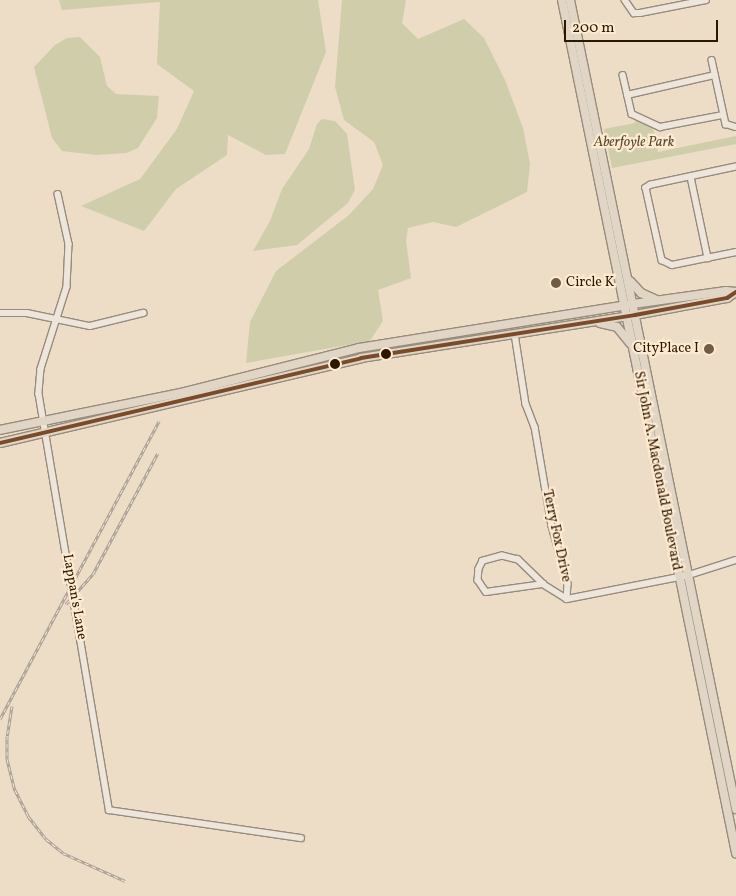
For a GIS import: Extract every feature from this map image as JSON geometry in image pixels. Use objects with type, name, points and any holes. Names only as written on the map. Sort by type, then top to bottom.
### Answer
[{"type":"main road","name":"Sir John A. Macdonald Boulevard","points":[[562,0],[689,575],[736,809]]},
{"type":"main road","name":"Sir John A. Macdonald Boulevard","points":[[570,0],[628,278],[629,304]]},
{"type":"main road","points":[[628,278],[641,293],[660,301]]},
{"type":"main road","points":[[0,430],[185,392],[359,348],[629,304],[726,290],[736,292]]},
{"type":"main road","points":[[0,443],[44,435],[361,358],[576,323],[631,316],[727,298],[736,292]]},
{"type":"main road","name":"Sir John A. Macdonald Boulevard","points":[[631,316],[632,347],[736,853]]},
{"type":"main road","points":[[576,323],[604,323],[617,328],[632,347]]},
{"type":"street","points":[[624,0],[634,13],[640,13],[706,0]]},
{"type":"street","points":[[712,60],[726,124],[736,127]]},
{"type":"street","points":[[623,74],[632,114],[660,127],[723,115]]},
{"type":"street","points":[[627,95],[715,76]]},
{"type":"street","points":[[736,167],[646,188],[659,255],[672,265],[736,252]]},
{"type":"street","points":[[691,177],[708,258]]},
{"type":"street","name":"Lappan's Lane","points":[[58,194],[68,244],[67,287],[40,369],[42,422],[109,810],[301,838]]},
{"type":"street","points":[[0,312],[27,313],[90,326],[143,313]]},
{"type":"street","name":"Terry Fox Drive","points":[[515,334],[526,404],[535,427],[552,526],[568,584],[567,599],[689,575],[736,560]]},
{"type":"street","points":[[543,584],[486,592],[478,580],[479,569],[483,561],[502,556],[510,558],[532,570],[543,584],[567,599]]},
{"type":"green space","points":[[59,0],[318,0],[326,52],[285,154],[266,155],[228,135],[227,155],[176,189],[144,231],[81,206],[140,179],[177,129],[194,91],[157,64],[160,2],[62,10]]},
{"type":"green space","points":[[342,0],[406,0],[402,23],[418,39],[464,19],[484,38],[505,80],[523,128],[530,164],[527,192],[456,227],[433,222],[408,228],[406,240],[411,278],[378,290],[383,321],[370,341],[246,363],[250,322],[276,271],[349,215],[373,189],[383,165],[374,142],[344,120],[335,87]]},
{"type":"green space","points":[[80,37],[100,57],[107,86],[116,94],[159,96],[157,118],[138,148],[126,153],[96,155],[62,151],[52,138],[34,67],[55,45],[67,38]]},
{"type":"green space","points":[[322,119],[335,121],[347,134],[355,190],[348,203],[297,245],[253,251],[270,221],[282,189],[309,149],[317,124]]},
{"type":"green space","name":"Aberfoyle Park","points":[[636,120],[653,128],[658,152],[736,136],[736,144],[612,168],[604,129],[635,123]]},
{"type":"railway","points":[[0,719],[159,421]]},
{"type":"railway","points":[[66,604],[93,574],[158,453]]},
{"type":"railway","points":[[12,706],[7,736],[7,759],[15,790],[28,816],[46,839],[63,853],[125,881]]},
{"type":"transit line","points":[[0,443],[361,358],[635,315],[727,298],[736,292]]},
{"type":"place","name":"Circle K","points":[[556,283]]},
{"type":"place","name":"CityPlace I","points":[[709,349]]}]
